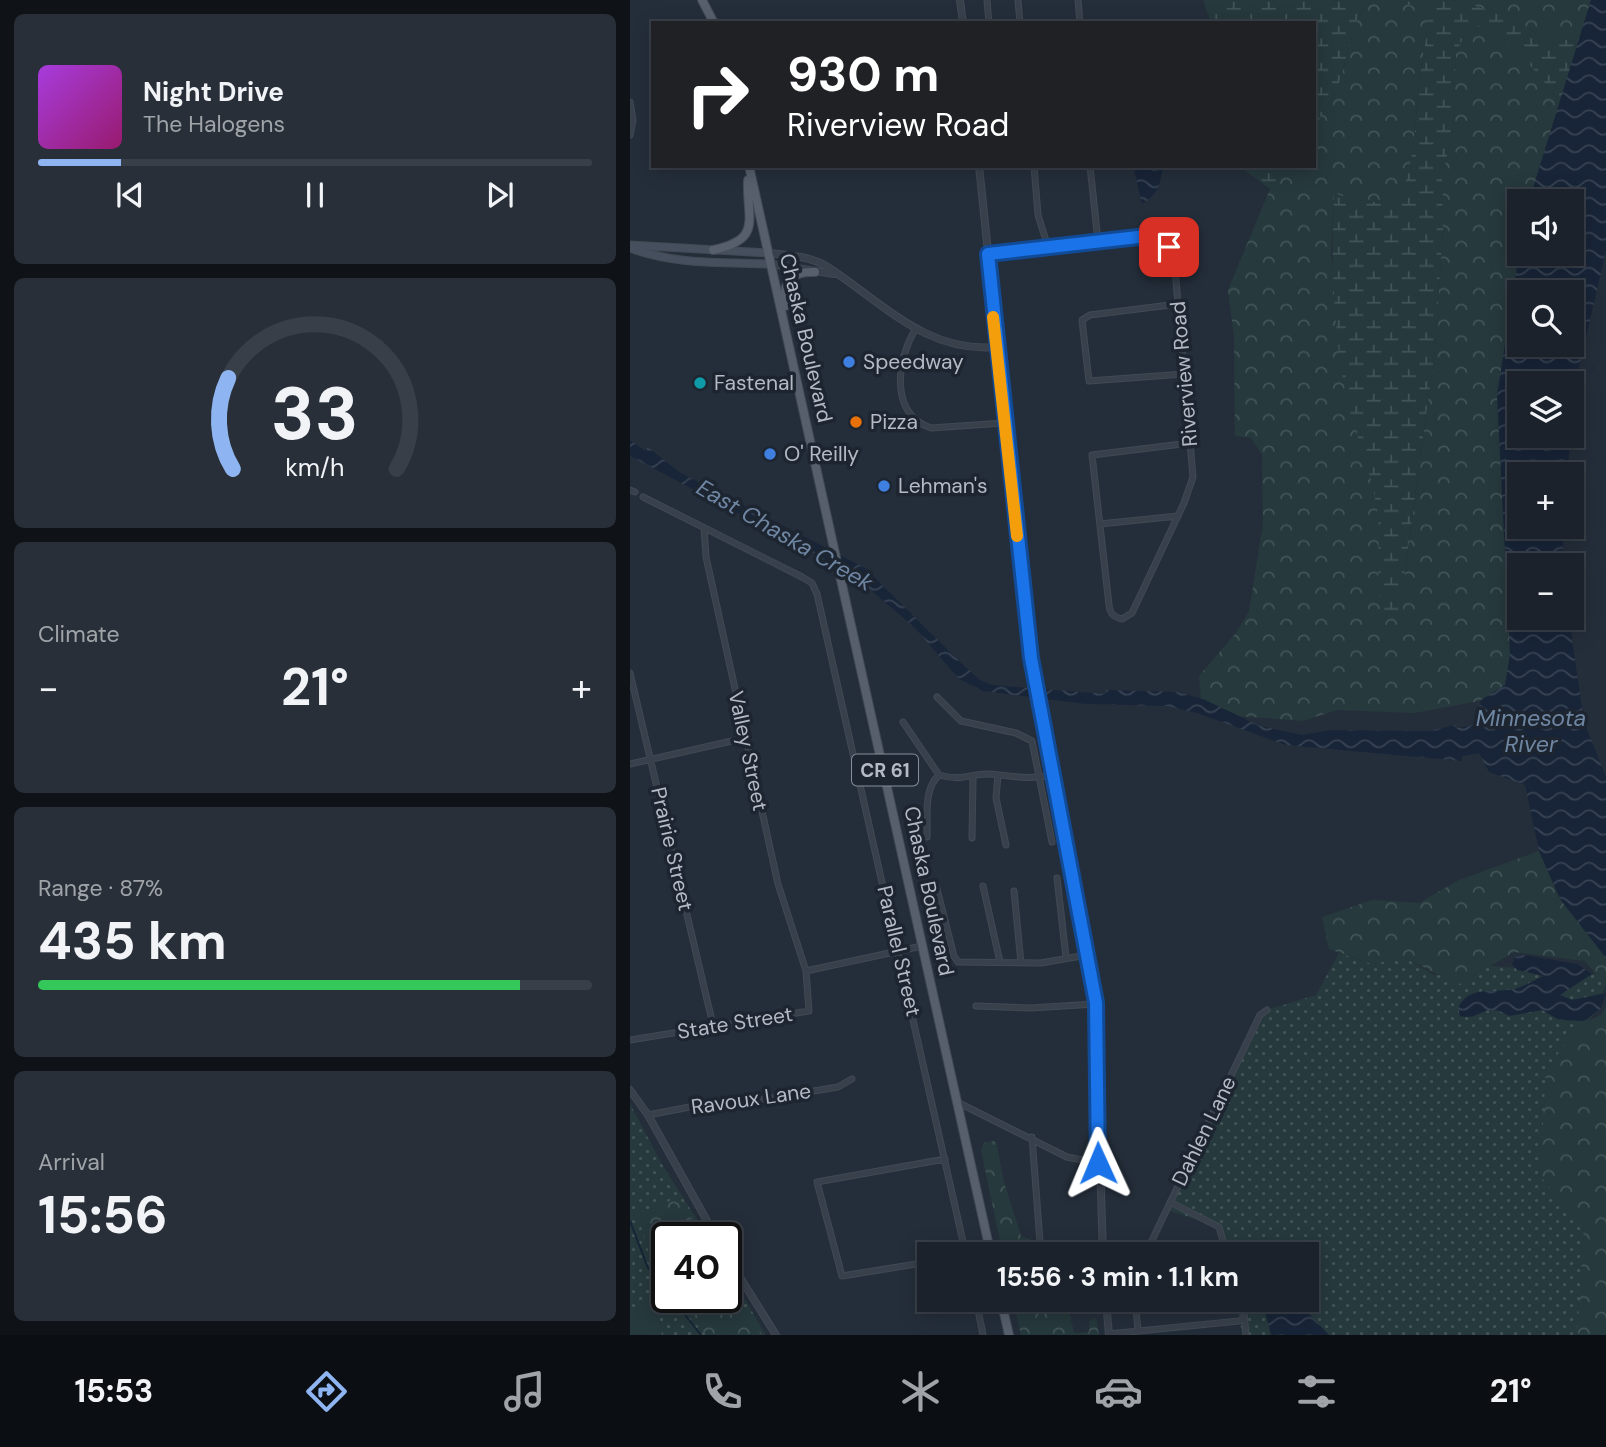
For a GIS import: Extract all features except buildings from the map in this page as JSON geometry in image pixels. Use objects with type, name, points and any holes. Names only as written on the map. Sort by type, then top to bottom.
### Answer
[{"type":"main road","points":[[702,0],[713,21]]},
{"type":"main road","points":[[713,250],[737,243],[749,230],[749,168]]},
{"type":"main road","name":"Chaska Boulevard","points":[[749,168],[988,1242]]},
{"type":"main road","points":[[630,247],[768,253]]},
{"type":"main road","points":[[630,247],[650,257],[673,260],[771,264]]},
{"type":"main road","points":[[788,337],[785,285],[797,272],[816,272]]},
{"type":"main road","points":[[1004,1312],[1009,1335]]},
{"type":"street","points":[[960,0],[963,21]]},
{"type":"street","points":[[987,0],[989,21]]},
{"type":"street","points":[[1018,0],[1020,21]]},
{"type":"street","points":[[1078,0],[1080,21]]},
{"type":"street","points":[[630,102],[633,120],[630,135]]},
{"type":"street","points":[[979,168],[1004,423],[1034,673],[1096,1003],[1101,1242]]},
{"type":"street","points":[[1034,168],[1038,215],[1048,247]]},
{"type":"street","points":[[1090,168],[1098,240]]},
{"type":"street","name":"Riverview Road","points":[[988,254],[1147,236],[1165,242],[1172,254],[1193,477],[1178,516],[1132,613],[1122,619],[1110,612],[1100,524]]},
{"type":"street","points":[[768,253],[815,261],[915,330],[958,346],[996,347]]},
{"type":"street","points":[[771,264],[836,274]]},
{"type":"street","points":[[1178,304],[1090,315],[1082,320],[1089,381],[1184,374]]},
{"type":"street","points":[[915,330],[902,356],[900,369],[904,404],[911,416],[920,425],[931,428],[1004,423]]},
{"type":"street","points":[[1178,516],[1100,524],[1092,455],[1190,443]]},
{"type":"street","points":[[643,496],[704,528]]},
{"type":"street","name":"Parallel Street","points":[[704,528],[812,583],[830,647],[963,1242]]},
{"type":"street","name":"Valley Street","points":[[704,528],[706,557],[778,884],[806,971]]},
{"type":"street","name":"Prairie Street","points":[[630,673],[713,1025]]},
{"type":"street","points":[[937,697],[961,721],[1016,733],[1032,741],[1052,842]]},
{"type":"street","points":[[903,722],[939,775],[953,779],[998,775],[1038,778],[1053,775]]},
{"type":"street","points":[[630,764],[745,738]]},
{"type":"street","points":[[927,837],[931,787],[939,775]]},
{"type":"street","points":[[998,775],[996,799],[1006,845]]},
{"type":"street","points":[[972,838],[974,778]]},
{"type":"street","points":[[1057,878],[1066,957]]},
{"type":"street","points":[[936,885],[954,956],[958,962],[1021,963],[1087,955]]},
{"type":"street","points":[[984,886],[1000,962]]},
{"type":"street","points":[[1014,891],[1021,963]]},
{"type":"street","points":[[806,971],[922,946]]},
{"type":"street","name":"State Street","points":[[630,1040],[809,1011],[806,971]]},
{"type":"street","points":[[976,1006],[1031,1008],[1096,1003]]},
{"type":"street","name":"Dahlen Lane","points":[[1151,1242],[1260,1015],[1267,1010]]},
{"type":"street","name":"Ravoux Lane","points":[[649,1115],[716,1102],[734,1104],[838,1087],[852,1079]]},
{"type":"street","points":[[630,1090],[649,1115],[708,1222]]},
{"type":"street","points":[[957,1102],[1032,1137],[1067,1157],[1098,1163]]},
{"type":"street","points":[[1032,1137],[1040,1242]]},
{"type":"street","points":[[917,1264],[842,1276],[817,1182],[945,1159]]},
{"type":"street","points":[[1170,1202],[1219,1227],[1223,1242]]},
{"type":"street","points":[[742,1281],[776,1335]]},
{"type":"street","points":[[978,1312],[983,1335]]},
{"type":"street","points":[[1107,1312],[1109,1334],[1239,1321],[1244,1318]]},
{"type":"street","points":[[1136,1312],[1138,1330]]},
{"type":"street","points":[[1244,1312],[1246,1335]]},
{"type":"street","points":[[1166,1327],[1166,1335]]},
{"type":"green space","points":[[1203,0],[1373,0],[1358,16],[1337,90],[1316,125],[1316,21],[1210,21]]},
{"type":"green space","points":[[1373,0],[1395,0],[1428,11],[1412,157],[1404,189],[1398,204],[1355,200],[1334,194],[1331,254],[1357,432],[1374,485],[1379,521],[1379,562],[1404,581],[1435,349],[1443,228],[1442,178],[1453,129],[1456,53],[1466,32],[1481,26],[1511,43],[1561,102],[1534,189],[1507,189],[1507,266],[1519,266],[1517,280],[1507,280],[1507,347],[1500,393],[1509,553],[1507,553],[1507,630],[1514,630],[1515,651],[1509,690],[1490,699],[1414,713],[1337,710],[1303,721],[1238,716],[1201,699],[1199,676],[1235,634],[1249,612],[1263,524],[1262,455],[1251,438],[1235,436],[1234,337],[1228,290],[1270,189],[1286,168],[1316,168],[1316,125],[1337,90],[1358,16]]},
{"type":"green space","points":[[1395,0],[1452,0],[1510,16],[1533,32],[1578,43],[1561,102],[1511,43],[1481,26],[1466,32],[1456,53],[1453,129],[1442,178],[1443,228],[1435,349],[1399,615],[1386,614],[1379,589],[1377,509],[1347,401],[1340,361],[1335,313],[1333,241],[1334,193],[1355,200],[1397,204],[1408,173],[1428,11]]},
{"type":"green space","points":[[1452,0],[1591,0],[1578,43],[1533,32],[1510,16]]},
{"type":"green space","points":[[1242,168],[1286,168],[1270,189]]},
{"type":"green space","points":[[1539,851],[1560,899],[1606,958],[1606,986],[1585,961],[1514,952],[1458,985],[1404,957],[1372,964],[1329,949],[1322,917],[1372,900],[1419,903],[1459,880]]},
{"type":"green space","points":[[1339,953],[1372,964],[1404,957],[1434,975],[1492,966],[1606,975],[1606,984],[1596,1012],[1554,1060],[1540,1176],[1584,1225],[1578,1335],[1242,1335],[1238,1312],[1319,1312],[1319,1242],[1223,1242],[1219,1227],[1167,1210],[1267,1010],[1316,995]]},
{"type":"green space","points":[[1606,1006],[1606,1335],[1577,1335],[1584,1225],[1540,1176],[1546,1070],[1579,1025],[1601,1015]]},
{"type":"green space","points":[[630,1104],[663,1166],[698,1222],[651,1222],[651,1313],[742,1313],[742,1295],[766,1335],[630,1335]]},
{"type":"green space","points":[[996,1141],[1004,1182],[1021,1236],[1031,1242],[1000,1242],[981,1150],[985,1142]]},
{"type":"green space","points":[[679,1197],[694,1222],[651,1222],[651,1260],[637,1214]]},
{"type":"green space","points":[[648,1299],[651,1313],[655,1313],[659,1320],[662,1335],[630,1335],[630,1310]]},
{"type":"green space","points":[[742,1304],[761,1335],[706,1335],[690,1313],[742,1313]]},
{"type":"green space","points":[[1016,1312],[1069,1312],[1074,1333],[1089,1332],[1089,1321],[1096,1318],[1099,1335],[1021,1335]]},
{"type":"water","name":"Minnesota River","points":[[1591,0],[1606,0],[1606,251],[1584,346],[1584,280],[1515,280],[1517,266],[1584,266],[1584,189],[1533,189]]},
{"type":"water","points":[[1133,168],[1163,168],[1157,188],[1142,204]]},
{"type":"water","name":"Minnesota River","points":[[1507,331],[1507,357],[1581,357],[1578,371],[1507,371],[1507,448],[1569,448],[1569,462],[1507,462],[1507,539],[1563,539],[1563,553],[1507,553],[1507,594],[1497,395]]},
{"type":"water","name":"Minnesota River","points":[[630,440],[645,451],[648,447],[679,472],[865,568],[961,663],[980,680],[992,685],[1105,694],[1106,690],[1177,692],[1203,699],[1260,726],[1302,735],[1331,730],[1430,731],[1455,725],[1456,728],[1475,725],[1481,700],[1505,685],[1510,654],[1509,630],[1571,630],[1584,722],[1606,777],[1606,958],[1560,899],[1539,851],[1525,785],[1489,772],[1479,753],[1462,756],[1462,761],[1286,745],[1197,713],[1167,706],[1086,704],[983,691],[959,679],[915,628],[850,572],[630,456]]},
{"type":"water","points":[[1525,955],[1577,964],[1592,974],[1560,995],[1572,1000],[1606,993],[1601,1008],[1585,1021],[1559,1020],[1542,1010],[1509,1016],[1494,1010],[1473,1016],[1460,1016],[1458,1008],[1469,995],[1518,988],[1543,976],[1517,970],[1512,964],[1515,957]]},
{"type":"water","points":[[1265,1312],[1307,1312],[1329,1335],[1271,1335]]},
{"type":"waterway","name":"East Chaska Creek","points":[[630,1221],[651,1272]]},
{"type":"waterway","name":"East Chaska Creek","points":[[684,1313],[701,1335]]},
{"type":"slow traffic","points":[[993,317],[1017,536]]},
{"type":"place","name":"Speedway","points":[[849,362]]},
{"type":"place","name":"Fastenal","points":[[700,383]]},
{"type":"place","name":"Pizza","points":[[856,422]]},
{"type":"place","name":"O' Reilly","points":[[770,454]]},
{"type":"place","name":"Lehman's","points":[[884,486]]},
{"type":"route","points":[[1098,1163],[1096,1003],[1031,658],[988,254],[1147,236],[1165,242],[1169,247]]}]
